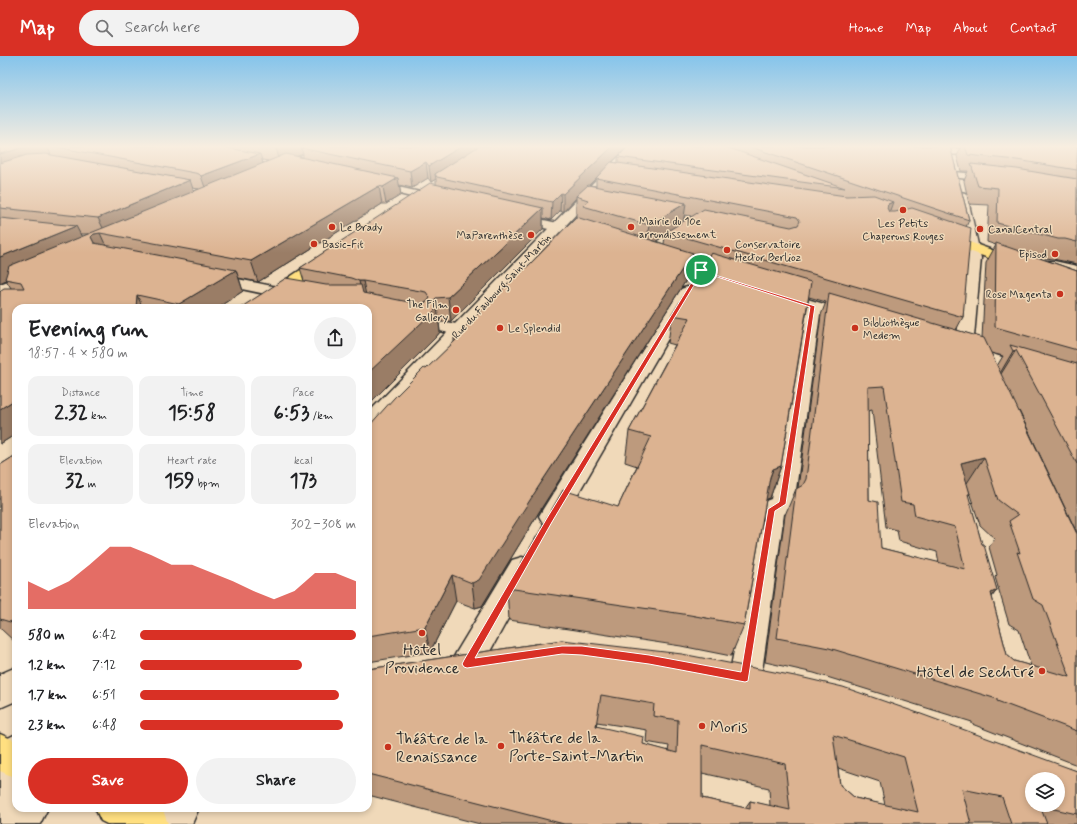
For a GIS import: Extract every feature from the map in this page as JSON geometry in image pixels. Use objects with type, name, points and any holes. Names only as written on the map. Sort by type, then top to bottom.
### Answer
[{"type":"main road","points":[[405,206],[436,186]]},
{"type":"main road","points":[[931,232],[1077,285]]},
{"type":"main road","points":[[260,304],[341,249]]},
{"type":"main road","points":[[122,812],[148,824]]},
{"type":"street","points":[[361,182],[456,204]]},
{"type":"street","name":"Rue du Faubourg Saint-Martin","points":[[372,421],[453,328],[556,227],[591,200],[607,182]]},
{"type":"street","points":[[957,182],[973,247],[974,258],[972,354],[989,381]]},
{"type":"street","points":[[500,214],[591,236]]},
{"type":"street","points":[[654,250],[701,270],[742,283]]},
{"type":"street","points":[[1029,268],[1042,264],[1050,264],[1077,270]]},
{"type":"street","points":[[2,299],[48,269]]},
{"type":"street","points":[[467,664],[538,541],[701,270]]},
{"type":"street","points":[[202,276],[336,304]]},
{"type":"street","points":[[770,292],[871,324]]},
{"type":"street","points":[[745,678],[772,509],[782,504],[813,306]]},
{"type":"street","points":[[947,346],[1077,386]]},
{"type":"street","points":[[437,668],[499,659]]},
{"type":"street","points":[[0,692],[12,685]]},
{"type":"street","points":[[4,824],[10,791],[11,756]]},
{"type":"street","points":[[14,824],[25,812]]},
{"type":"street","points":[[170,824],[178,812]]},
{"type":"building","points":[[0,182],[186,182],[98,218],[0,208]]},
{"type":"building","points":[[217,182],[392,182],[383,187],[379,186],[251,261],[100,233],[94,234],[91,237],[94,243],[236,270],[179,304],[137,295],[136,304],[12,304],[12,402],[0,409],[0,292],[4,288],[24,288],[21,282],[5,279],[9,266]]},
{"type":"building","points":[[459,182],[576,182],[552,202]]},
{"type":"building","points":[[616,182],[748,182],[846,196],[874,195],[893,202],[888,204],[887,208],[889,212],[912,208],[971,228],[963,317],[666,232],[704,209],[791,227],[798,225],[800,221],[797,217]]},
{"type":"building","points":[[800,182],[827,182],[845,188]]},
{"type":"building","points":[[855,182],[959,182],[969,220]]},
{"type":"building","points":[[977,182],[1077,182],[1077,242],[1058,239],[997,223],[998,188],[978,186]]},
{"type":"building","points":[[430,183],[543,208],[448,297],[436,298],[432,302],[437,308],[372,369],[372,304],[246,304],[286,278],[326,285],[361,285],[363,293],[419,304],[427,302],[430,298],[426,292],[359,281],[351,278],[300,268]]},
{"type":"building","points":[[588,185],[686,203],[649,225],[583,206],[588,200],[576,196]]},
{"type":"building","points":[[576,217],[693,253],[539,486],[479,580],[472,583],[452,575],[425,627],[372,635],[372,423],[424,368],[426,369],[457,339],[454,338],[507,284],[529,265]]},
{"type":"building","points":[[0,218],[76,226],[0,257]]},
{"type":"building","points":[[996,243],[1077,271],[1077,350],[995,327]]},
{"type":"building","points":[[711,253],[811,282],[781,466],[773,469],[770,477],[744,625],[690,615],[507,588],[563,490],[618,507],[651,437],[629,431],[690,318],[672,315]]},
{"type":"building","points":[[829,293],[984,338],[1077,534],[1077,731],[997,701],[997,699],[829,648],[777,638],[796,489],[803,485],[806,479]],"holes":[[[884,386],[901,502],[913,504],[915,516],[955,527],[965,569],[881,548],[878,502],[869,500],[868,387]],[[984,457],[998,500],[1018,515],[1009,521],[1020,553],[1017,552],[1033,599],[1043,605],[1070,677],[1014,661],[1007,655],[991,593],[997,590],[984,545],[982,544],[961,463]]]},
{"type":"building","points":[[1010,345],[1077,364],[1077,464],[1016,350],[1013,351]]},
{"type":"building","points":[[12,458],[12,621],[10,622],[0,619],[0,602],[2,601],[0,600],[0,465]]},
{"type":"building","points":[[562,640],[682,654],[843,687],[1077,771],[1077,814],[1065,811],[1065,772],[1025,772],[1025,812],[1042,812],[1047,824],[1011,824],[1002,797],[962,789],[971,824],[564,824],[372,775],[372,668]],"holes":[[[601,695],[654,704],[653,716],[678,720],[677,753],[643,744],[644,737],[596,726]],[[833,735],[904,757],[918,812],[855,798],[840,785]],[[702,745],[785,764],[790,810],[750,801],[750,809],[702,798]]]},
{"type":"place","name":"Les Petits Chaperons Rouges","points":[[903,210]]},
{"type":"place","name":"Le Brady","points":[[332,227]]},
{"type":"place","name":"Mairie du 10e arrondissement","points":[[631,227]]},
{"type":"place","name":"CanalCentral","points":[[980,229]]},
{"type":"place","name":"MaParenthèse","points":[[531,235]]},
{"type":"place","name":"Basic-Fit","points":[[314,244]]},
{"type":"place","name":"Conservatoire Hector Berlioz","points":[[727,250]]},
{"type":"place","name":"Episod","points":[[1055,254]]},
{"type":"place","name":"Rose Magenta","points":[[1060,294]]},
{"type":"place","name":"The Film Gallery","points":[[456,310]]},
{"type":"place","name":"Le Splendid","points":[[500,328]]},
{"type":"place","name":"Bibliothèque Medem","points":[[855,328]]},
{"type":"place","name":"Hôtel Providence","points":[[422,633]]},
{"type":"place","name":"Hôtel de Sechtré","points":[[1042,671]]},
{"type":"place","name":"Moris","points":[[702,726]]},
{"type":"place","name":"Théâtre de la Porte-Saint-Martin","points":[[501,746]]},
{"type":"place","name":"Théâtre de la Renaissance","points":[[388,747]]},
{"type":"route","points":[[701,270],[813,306],[782,504],[772,509],[745,678],[649,659],[582,650],[562,650],[467,664],[549,520],[701,270]]}]
